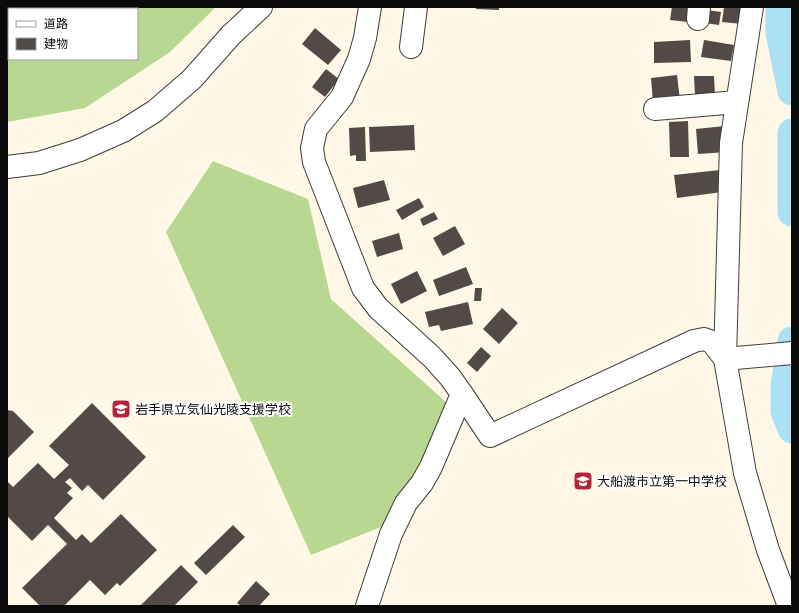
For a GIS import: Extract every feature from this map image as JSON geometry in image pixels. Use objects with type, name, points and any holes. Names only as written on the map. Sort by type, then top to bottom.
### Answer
[{"type":"street","points":[[7,168],[39,163],[80,150],[130,127],[155,110],[192,79],[231,35],[261,7]]},
{"type":"street","points":[[370,7],[360,59],[342,97],[316,129],[312,148],[314,162],[363,288],[378,308],[432,357],[450,377],[490,436],[694,342],[704,339],[712,342],[732,358],[792,353]]},
{"type":"street","points":[[411,47],[416,7]]},
{"type":"street","points":[[752,7],[731,143],[732,358],[745,473],[768,550],[789,606]]},
{"type":"street","points":[[655,109],[737,102]]},
{"type":"street","points":[[367,606],[391,534],[406,504],[422,483],[431,467],[462,394]]},
{"type":"green space","points":[[7,7],[216,7],[170,52],[85,108],[7,122]]},
{"type":"green space","points":[[213,161],[308,199],[331,299],[447,403],[411,515],[311,555],[166,232]]},
{"type":"building","points":[[476,7],[499,7],[499,10],[476,9]]},
{"type":"building","points":[[672,7],[690,7],[688,22],[670,20]]},
{"type":"building","points":[[724,7],[744,7],[742,24],[722,22]]},
{"type":"building","points":[[707,10],[721,12],[719,25],[705,23]]},
{"type":"building","points":[[315,28],[341,50],[328,65],[302,44]]},
{"type":"building","points":[[690,40],[691,62],[654,63],[654,42]]},
{"type":"building","points":[[704,40],[734,45],[731,61],[701,57]]},
{"type":"building","points":[[326,69],[339,79],[325,97],[312,87]]},
{"type":"building","points":[[677,75],[680,100],[653,102],[651,78]]},
{"type":"building","points":[[694,76],[714,76],[715,95],[695,95]]},
{"type":"building","points":[[688,121],[689,157],[670,157],[669,122]]},
{"type":"building","points":[[414,125],[415,150],[370,152],[369,127]]},
{"type":"building","points":[[725,126],[727,152],[698,154],[696,129]]},
{"type":"building","points":[[365,127],[366,161],[356,161],[356,155],[350,156],[349,128]]},
{"type":"building","points":[[720,170],[722,192],[677,198],[674,175]]},
{"type":"building","points":[[384,180],[390,200],[358,208],[353,188]]},
{"type":"building","points":[[419,198],[424,207],[402,220],[396,210]]},
{"type":"building","points":[[434,212],[438,219],[423,226],[420,219]]},
{"type":"building","points":[[455,226],[465,244],[443,256],[433,238]]},
{"type":"building","points":[[399,233],[403,249],[377,257],[372,241]]},
{"type":"building","points":[[466,267],[473,284],[439,296],[433,280]]},
{"type":"building","points":[[417,271],[427,291],[401,304],[391,284]]},
{"type":"building","points":[[475,288],[482,288],[481,301],[474,301]]},
{"type":"building","points":[[468,302],[473,324],[441,331],[439,325],[429,327],[425,312]]},
{"type":"building","points":[[502,308],[518,323],[499,344],[483,329]]},
{"type":"building","points":[[481,347],[491,356],[477,372],[467,363]]},
{"type":"building","points":[[92,403],[146,457],[103,500],[88,485],[82,491],[70,478],[65,482],[72,488],[67,493],[73,498],[54,518],[76,540],[82,534],[91,543],[121,514],[157,550],[120,586],[117,583],[105,595],[90,580],[64,606],[40,606],[22,588],[67,544],[48,525],[32,541],[7,516],[7,481],[13,487],[38,463],[54,479],[69,465],[49,446]]},
{"type":"building","points":[[7,410],[13,411],[34,432],[7,459]]},
{"type":"building","points":[[233,525],[245,537],[206,575],[194,563]]},
{"type":"building","points":[[181,565],[198,582],[174,606],[140,606]]},
{"type":"building","points":[[256,581],[270,594],[259,606],[241,606],[237,603]]},
{"type":"waterway","points":[[780,7],[780,33],[792,91]]},
{"type":"waterway","points":[[792,133],[792,212]]},
{"type":"waterway","points":[[792,341],[785,386],[785,411],[792,429]]},
{"type":"place","name":"岩手県立気仙光陵支援学校","points":[[121,409]]},
{"type":"place","name":"大船渡市立第一中学校","points":[[583,481]]}]
